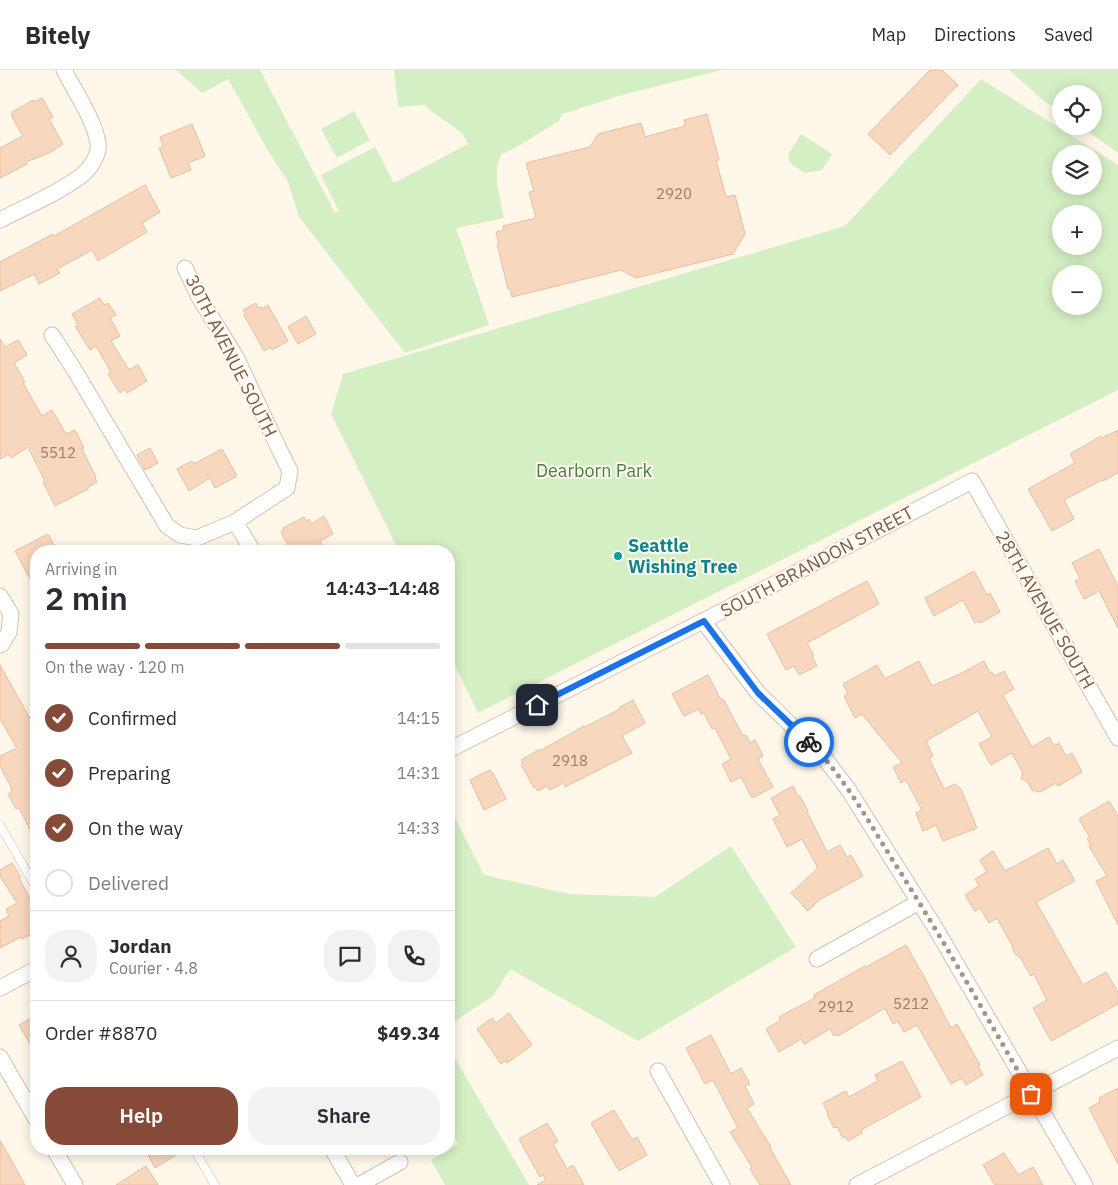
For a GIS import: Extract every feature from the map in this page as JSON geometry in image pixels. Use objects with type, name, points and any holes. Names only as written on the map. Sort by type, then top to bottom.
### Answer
[{"type":"street","points":[[0,220],[62,188],[83,174],[95,158],[99,145],[92,124],[64,70]]},
{"type":"street","name":"30TH AVENUE SOUTH","points":[[185,268],[199,297],[237,359],[290,471],[287,488],[235,522]]},
{"type":"street","points":[[52,335],[167,526],[180,535],[197,538],[235,522],[249,545]]},
{"type":"street","name":"SOUTH BRANDON STREET","points":[[455,741],[704,621],[972,482]]},
{"type":"street","name":"28TH AVENUE SOUTH","points":[[972,482],[1118,738]]},
{"type":"street","points":[[0,596],[10,614],[9,632],[1,645]]},
{"type":"street","points":[[704,621],[758,693],[824,756],[848,789],[936,929],[1085,1185]]},
{"type":"street","points":[[817,959],[919,902]]},
{"type":"street","points":[[0,988],[30,972]]},
{"type":"street","points":[[857,1185],[1118,1048]]},
{"type":"street","points":[[0,1057],[30,1109]]},
{"type":"street","points":[[658,1071],[722,1185]]},
{"type":"street","points":[[58,1155],[75,1185]]},
{"type":"street","points":[[336,1155],[353,1185]]},
{"type":"street","points":[[359,1185],[400,1162]]},
{"type":"lane","points":[[0,825],[30,878]]},
{"type":"lane","points":[[198,1155],[215,1185]]},
{"type":"green space","points":[[176,70],[260,70],[335,213],[339,211],[321,175],[375,147],[394,183],[468,144],[462,133],[427,108],[426,105],[398,107],[394,70],[722,70],[619,96],[562,114],[559,121],[515,148],[501,154],[497,168],[497,184],[504,218],[456,228],[489,325],[405,353],[299,217],[288,182],[267,149],[228,79],[202,93]]},
{"type":"green space","points":[[1009,70],[1118,70],[1118,153],[1093,135],[1102,135],[1102,85],[1052,85],[1052,107]]},
{"type":"green space","name":"Dearborn Park","points":[[981,79],[1052,124],[1052,135],[1070,135],[1086,145],[1052,145],[1052,195],[1102,195],[1102,155],[1118,165],[1118,390],[478,713],[455,665],[455,545],[396,545],[331,414],[343,374],[845,226]]},
{"type":"green space","points":[[354,111],[370,140],[337,158],[321,129]]},
{"type":"green space","points":[[801,134],[832,154],[822,170],[805,173],[790,163],[788,155]]},
{"type":"green space","points":[[455,818],[484,875],[569,894],[655,897],[731,846],[796,947],[638,1041],[510,969],[493,996],[455,1021]]},
{"type":"green space","points":[[455,1058],[529,1185],[445,1185],[431,1160],[439,1155],[455,1155],[455,1146],[458,1144],[455,1138]]},
{"type":"building","points":[[930,70],[942,70],[958,85],[890,155],[868,134]]},
{"type":"building","points":[[42,98],[53,117],[49,119],[63,144],[51,152],[26,162],[27,164],[0,178],[0,148],[23,136],[11,115],[13,114],[12,112],[33,100],[34,102]]},
{"type":"building","points":[[707,114],[726,197],[735,195],[745,234],[733,254],[636,278],[621,270],[512,297],[510,288],[508,289],[496,232],[504,230],[503,226],[536,218],[529,192],[534,191],[526,163],[590,147],[598,134],[641,123],[645,137],[685,126],[684,120]]},
{"type":"building","points":[[192,124],[205,156],[188,163],[191,170],[171,178],[159,148],[163,146],[160,137]]},
{"type":"building","points":[[145,185],[160,212],[142,223],[147,232],[98,261],[92,250],[57,269],[60,273],[39,284],[34,274],[0,291],[0,262],[53,234],[54,236]]},
{"type":"building","points":[[100,298],[104,305],[108,303],[116,315],[110,318],[120,336],[111,341],[129,370],[138,365],[147,381],[127,393],[125,389],[120,393],[108,374],[111,372],[96,346],[90,350],[75,326],[78,325],[72,314]]},
{"type":"building","points":[[256,303],[258,308],[261,307],[262,309],[268,305],[288,341],[272,350],[271,347],[264,351],[243,310]]},
{"type":"building","points":[[306,316],[316,334],[298,344],[288,327]]},
{"type":"building","points":[[0,339],[5,347],[18,340],[27,355],[14,363],[25,382],[23,383],[42,416],[52,410],[66,434],[75,430],[96,477],[97,482],[88,487],[88,489],[55,506],[28,447],[11,458],[9,454],[0,459]]},
{"type":"building","points":[[1118,430],[1118,473],[1064,500],[1074,519],[1052,531],[1028,489],[1075,463],[1070,454],[1101,436],[1102,438]]},
{"type":"building","points":[[150,448],[158,463],[145,470],[137,455]]},
{"type":"building","points":[[222,449],[237,476],[215,488],[210,478],[189,491],[177,469],[192,461],[194,464]]},
{"type":"building","points":[[324,516],[333,534],[320,541],[322,545],[288,545],[281,532],[284,530],[283,528],[304,517],[306,521],[309,519],[311,524]]},
{"type":"building","points":[[48,534],[54,545],[30,545],[30,579],[15,551]]},
{"type":"building","points":[[1099,549],[1118,586],[1118,628],[1099,591],[1084,599],[1075,581],[1080,578],[1072,563]]},
{"type":"building","points":[[974,571],[987,595],[990,593],[1000,612],[980,623],[979,621],[975,623],[963,600],[934,616],[925,598]]},
{"type":"building","points":[[867,581],[879,604],[807,643],[817,666],[799,675],[794,666],[786,670],[767,634]]},
{"type":"building","points":[[919,661],[932,686],[984,661],[990,673],[992,672],[994,676],[1004,671],[1014,689],[1003,695],[1032,747],[1049,737],[1054,746],[1059,743],[1066,756],[1072,753],[1082,772],[1058,786],[1056,783],[1040,792],[1032,790],[1027,781],[1021,779],[1023,773],[1012,753],[991,765],[979,744],[992,737],[978,711],[926,741],[933,756],[929,758],[944,789],[955,784],[961,789],[977,828],[943,841],[936,825],[923,831],[916,813],[922,810],[906,780],[901,783],[893,767],[902,763],[862,714],[855,718],[844,696],[848,694],[843,684],[877,665],[885,679]]},
{"type":"building","points":[[0,665],[30,718],[30,829],[19,808],[16,809],[8,794],[12,792],[12,789],[0,766],[0,756],[17,748],[0,719]]},
{"type":"building","points":[[708,675],[743,736],[746,735],[750,743],[755,740],[763,756],[758,759],[773,787],[752,798],[741,777],[731,782],[722,764],[731,759],[715,728],[712,729],[704,713],[701,714],[699,709],[684,716],[672,694]]},
{"type":"building","points":[[633,700],[645,723],[622,736],[632,753],[565,787],[563,783],[550,790],[547,786],[538,791],[534,788],[521,764],[523,763],[521,760],[620,709],[620,707]]},
{"type":"building","points":[[490,770],[506,799],[484,810],[470,780]]},
{"type":"building","points":[[793,786],[808,811],[827,852],[840,845],[847,857],[851,855],[863,876],[819,900],[808,911],[791,893],[818,868],[802,839],[787,847],[773,819],[780,815],[771,798]]},
{"type":"building","points":[[1109,801],[1118,816],[1118,925],[1096,881],[1107,876],[1089,846],[1091,845],[1087,839],[1090,838],[1079,819]]},
{"type":"building","points":[[1048,848],[1057,864],[1063,860],[1075,881],[1036,902],[1083,985],[1106,972],[1118,992],[1118,1004],[1051,1041],[1033,1008],[1047,1000],[1034,974],[1031,976],[1020,957],[1016,955],[997,918],[989,923],[980,908],[975,911],[965,895],[979,886],[975,879],[987,872],[980,860],[993,851],[1005,871]]},
{"type":"building","points":[[12,863],[21,877],[19,878],[30,899],[30,935],[22,939],[21,937],[0,948],[0,921],[9,916],[6,909],[17,903],[0,876],[0,870]]},
{"type":"building","points":[[906,945],[951,1028],[957,1024],[980,1065],[978,1066],[983,1075],[966,1085],[962,1078],[951,1084],[917,1025],[904,1032],[898,1021],[893,1024],[885,1008],[838,1036],[837,1034],[834,1036],[830,1029],[804,1044],[801,1039],[779,1052],[766,1029],[781,1020],[779,1017],[815,998],[814,995],[865,966]]},
{"type":"building","points":[[509,1013],[532,1045],[507,1063],[506,1060],[501,1064],[477,1029],[492,1018],[496,1023]]},
{"type":"building","points":[[30,1019],[30,1044],[19,1025]]},
{"type":"building","points":[[711,1035],[731,1074],[741,1068],[750,1084],[745,1086],[754,1104],[747,1108],[791,1185],[760,1185],[750,1169],[752,1167],[730,1132],[738,1128],[713,1080],[705,1084],[686,1048]]},
{"type":"building","points":[[902,1061],[921,1097],[861,1130],[862,1133],[848,1141],[845,1136],[843,1138],[837,1127],[834,1128],[823,1103],[846,1091],[849,1097],[878,1081],[875,1075]]},
{"type":"building","points":[[1118,1088],[1118,1164],[1089,1108],[1100,1102],[1099,1098]]},
{"type":"building","points":[[614,1110],[632,1140],[637,1137],[647,1155],[619,1171],[591,1123]]},
{"type":"building","points":[[547,1123],[558,1141],[553,1144],[567,1169],[573,1165],[584,1185],[537,1185],[546,1180],[543,1175],[540,1177],[519,1139]]},
{"type":"building","points":[[0,1140],[18,1172],[25,1185],[0,1185]]},
{"type":"building","points":[[1004,1153],[1018,1175],[1033,1167],[1043,1185],[995,1185],[983,1165]]},
{"type":"building","points":[[148,1155],[176,1155],[155,1168]]},
{"type":"building","points":[[146,1166],[158,1185],[116,1185]]},
{"type":"way so far","points":[[809,742],[824,756],[848,789],[936,929],[1031,1094]]},
{"type":"place","name":"Seattle Wishing Tree","points":[[618,556]]},
{"type":"route","points":[[537,705],[704,621],[758,693],[809,742]]}]
